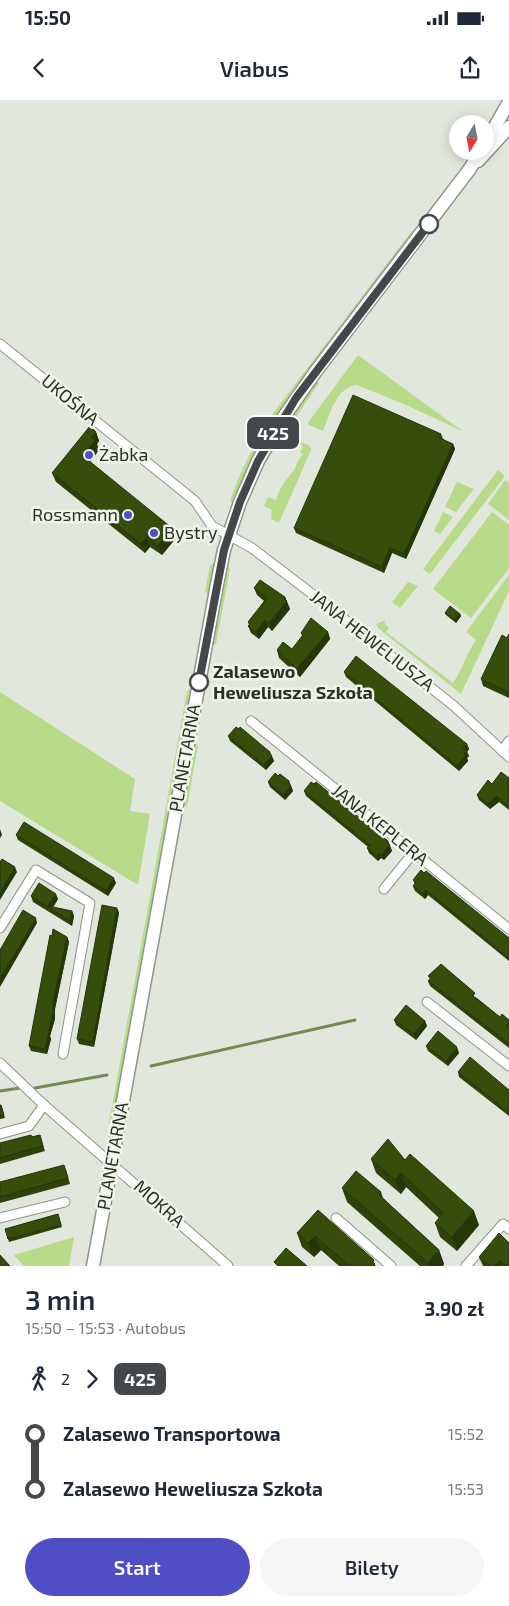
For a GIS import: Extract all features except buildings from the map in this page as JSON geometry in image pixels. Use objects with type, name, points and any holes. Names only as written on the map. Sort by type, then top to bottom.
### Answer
[{"type":"street","points":[[494,128],[509,102]]},
{"type":"street","name":"PLANETARNA","points":[[469,170],[509,127]]},
{"type":"street","name":"PLANETARNA","points":[[93,1266],[217,584],[229,535],[258,461],[296,398],[475,160]]},
{"type":"street","name":"UKOŚNA","points":[[0,344],[194,501],[212,526],[229,535]]},
{"type":"street","name":"JANA HEWELIUSZA","points":[[229,535],[282,570],[363,634],[454,706],[506,754]]},
{"type":"street","name":"JANA KEPLERA","points":[[251,721],[509,929]]},
{"type":"street","points":[[506,754],[509,741]]},
{"type":"street","points":[[384,889],[414,852]]},
{"type":"street","points":[[0,928],[36,870],[90,903],[63,1054]]},
{"type":"street","points":[[427,1002],[509,1066]]},
{"type":"street","name":"MOKRA","points":[[0,1063],[44,1105],[228,1266]]},
{"type":"street","points":[[0,1134],[29,1126],[44,1105]]},
{"type":"street","points":[[0,1218],[65,1202]]},
{"type":"street","points":[[336,1218],[390,1266]]},
{"type":"street","points":[[466,1266],[503,1224],[509,1229]]},
{"type":"green space","points":[[412,231],[415,231],[290,396],[249,467],[233,505],[230,500],[239,478],[255,444],[274,412]]},
{"type":"green space","points":[[358,355],[464,432],[357,385],[350,387],[339,396],[331,409],[323,431],[307,424]]},
{"type":"green space","points":[[316,380],[319,383],[266,462],[288,419]]},
{"type":"green space","points":[[301,442],[310,446],[311,450],[279,523],[271,519],[272,510],[264,506],[268,497],[276,500],[282,486],[295,469],[299,458],[303,454],[300,453],[303,446],[300,444]]},
{"type":"green space","points":[[498,470],[505,476],[430,574],[423,569]]},
{"type":"green space","points":[[505,480],[509,483],[509,520],[488,504]]},
{"type":"green space","points":[[457,482],[474,489],[456,512],[445,507]]},
{"type":"green space","points":[[443,512],[453,517],[440,534],[434,531]]},
{"type":"green space","points":[[492,512],[509,525],[509,568],[471,618],[433,589]]},
{"type":"green space","points":[[215,562],[208,595],[205,591],[210,566]]},
{"type":"green space","points":[[227,565],[230,569],[216,644],[211,646]]},
{"type":"green space","points":[[509,575],[509,591],[461,694],[378,628],[376,624],[386,620],[384,623],[389,628],[386,632],[453,683],[476,640],[466,632]]},
{"type":"green space","points":[[408,582],[418,586],[400,608],[392,602]]},
{"type":"green space","points":[[192,689],[113,1126],[109,1123],[187,691]]},
{"type":"green space","points":[[0,692],[135,779],[130,811],[150,814],[138,885],[0,801]]},
{"type":"green space","points":[[194,743],[198,746],[187,807],[183,805]]},
{"type":"green space","points":[[74,1237],[69,1266],[24,1266],[14,1255]]},
{"type":"waterway","points":[[151,1066],[355,1020]]},
{"type":"waterway","points":[[35,1088],[107,1075]]},
{"type":"waterway","points":[[0,1091],[20,1088]]},
{"type":"bus line","name":"425","points":[[199,682],[224,550],[240,502],[258,461],[296,398],[429,224]]},
{"type":"place","name":"Żabka","points":[[89,455]]},
{"type":"place","name":"Rossmann","points":[[128,515]]},
{"type":"place","name":"Bystry","points":[[154,533]]},
{"type":"place","name":"Zalasewo Heweliusza Szkoła","points":[[199,682]]}]
